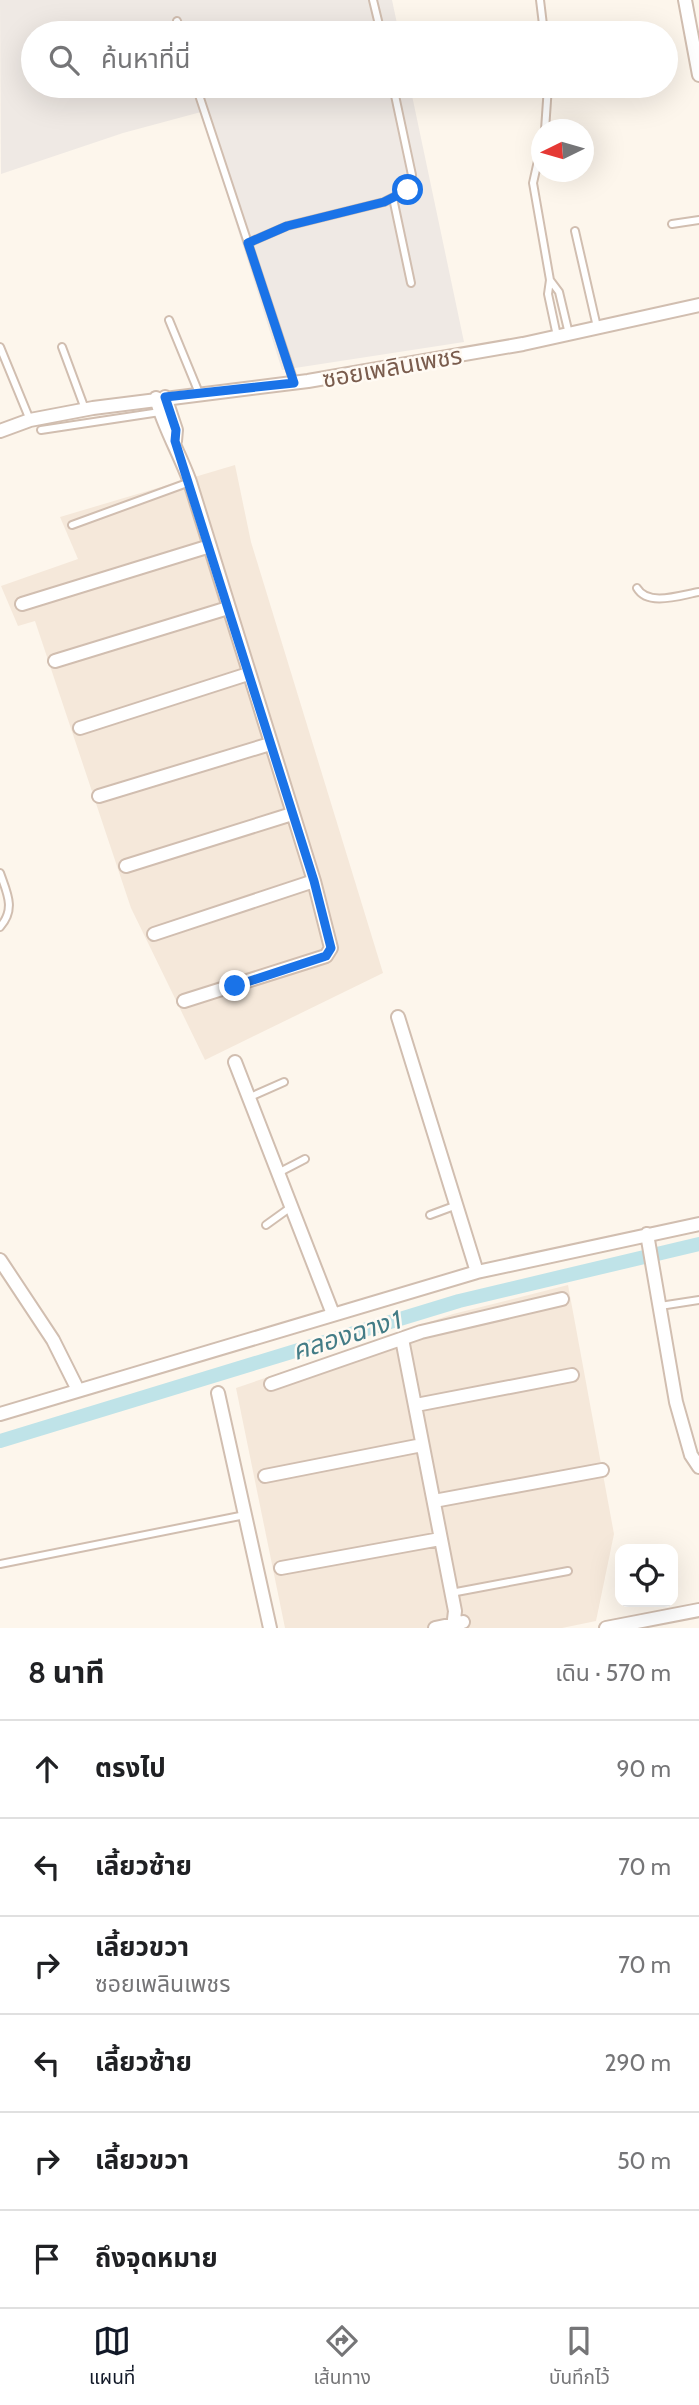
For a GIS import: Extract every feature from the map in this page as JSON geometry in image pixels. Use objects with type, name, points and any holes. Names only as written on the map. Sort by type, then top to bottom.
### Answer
[{"type":"street","points":[[685,0],[699,75]]},
{"type":"street","name":"ซอยเพลินเพชร","points":[[0,430],[30,420],[85,409],[294,383],[563,335],[699,305]]},
{"type":"street","points":[[161,398],[160,412],[166,432],[175,441],[190,482],[314,881],[330,953],[184,1000]]},
{"type":"street","points":[[161,398],[176,430],[175,441]]},
{"type":"street","points":[[22,604],[209,546]]},
{"type":"street","points":[[55,661],[228,608]]},
{"type":"street","points":[[80,728],[248,674]]},
{"type":"street","points":[[99,796],[270,744]]},
{"type":"street","points":[[126,866],[292,814]]},
{"type":"street","points":[[155,934],[314,881]]},
{"type":"street","points":[[398,1017],[477,1272]]},
{"type":"street","points":[[235,1062],[333,1314]]},
{"type":"street","points":[[0,1414],[477,1272],[647,1238],[699,1224]]},
{"type":"street","points":[[647,1238],[676,1402],[691,1455],[699,1467]]},
{"type":"street","points":[[0,1260],[53,1340],[78,1390]]},
{"type":"street","points":[[271,1384],[402,1339],[562,1299]]},
{"type":"street","points":[[402,1339],[459,1626],[435,1628]]},
{"type":"street","points":[[416,1405],[572,1375]]},
{"type":"street","points":[[218,1393],[270,1628]]},
{"type":"street","points":[[265,1476],[422,1445]]},
{"type":"street","points":[[434,1501],[601,1469]]},
{"type":"street","points":[[281,1568],[440,1539]]},
{"type":"street","points":[[606,1628],[699,1609]]},
{"type":"lane","points":[[373,0],[379,21]]},
{"type":"lane","points":[[540,0],[543,21]]},
{"type":"lane","points":[[200,98],[294,383]]},
{"type":"lane","points":[[248,243],[287,226],[393,198],[408,190],[412,175],[396,98]]},
{"type":"lane","points":[[547,119],[548,98]]},
{"type":"lane","points":[[533,182],[551,280],[548,294],[563,335]]},
{"type":"lane","points":[[393,198],[411,283]]},
{"type":"lane","points":[[672,224],[699,220]]},
{"type":"lane","points":[[575,231],[597,327]]},
{"type":"lane","points":[[551,280],[559,292],[563,335]]},
{"type":"lane","points":[[169,320],[199,393]]},
{"type":"lane","points":[[0,347],[30,420]]},
{"type":"lane","points":[[62,347],[85,409]]},
{"type":"lane","points":[[41,430],[160,412]]},
{"type":"lane","points":[[72,525],[190,482]]},
{"type":"lane","points":[[637,588],[646,597],[657,599],[699,592]]},
{"type":"lane","points":[[0,873],[9,899],[9,911],[0,927]]},
{"type":"lane","points":[[248,1098],[284,1082]]},
{"type":"lane","points":[[278,1173],[304,1159]]},
{"type":"lane","points":[[430,1214],[457,1205]]},
{"type":"lane","points":[[266,1225],[291,1207]]},
{"type":"lane","points":[[658,1306],[699,1300]]},
{"type":"lane","points":[[0,1564],[246,1515]]},
{"type":"lane","points":[[451,1593],[569,1571]]},
{"type":"shaded area","points":[[0,0],[392,0],[396,21],[21,21],[21,98],[413,98],[464,342],[282,370],[201,112],[123,133],[1,174]]},
{"type":"shaded area","points":[[235,465],[251,542],[383,973],[205,1060],[131,908],[35,621],[18,626],[1,586],[78,559],[60,517]]},
{"type":"shaded area","points":[[568,1285],[614,1534],[596,1621],[562,1628],[285,1628],[236,1388],[453,1314]]},
{"type":"waterway","name":"คลองฉาง 1","points":[[0,1441],[459,1301],[699,1244]]},
{"type":"route","points":[[235,986],[326,956],[331,948],[314,881],[175,441],[176,430],[165,397],[294,383],[248,243],[287,226],[384,202],[408,190]]}]
